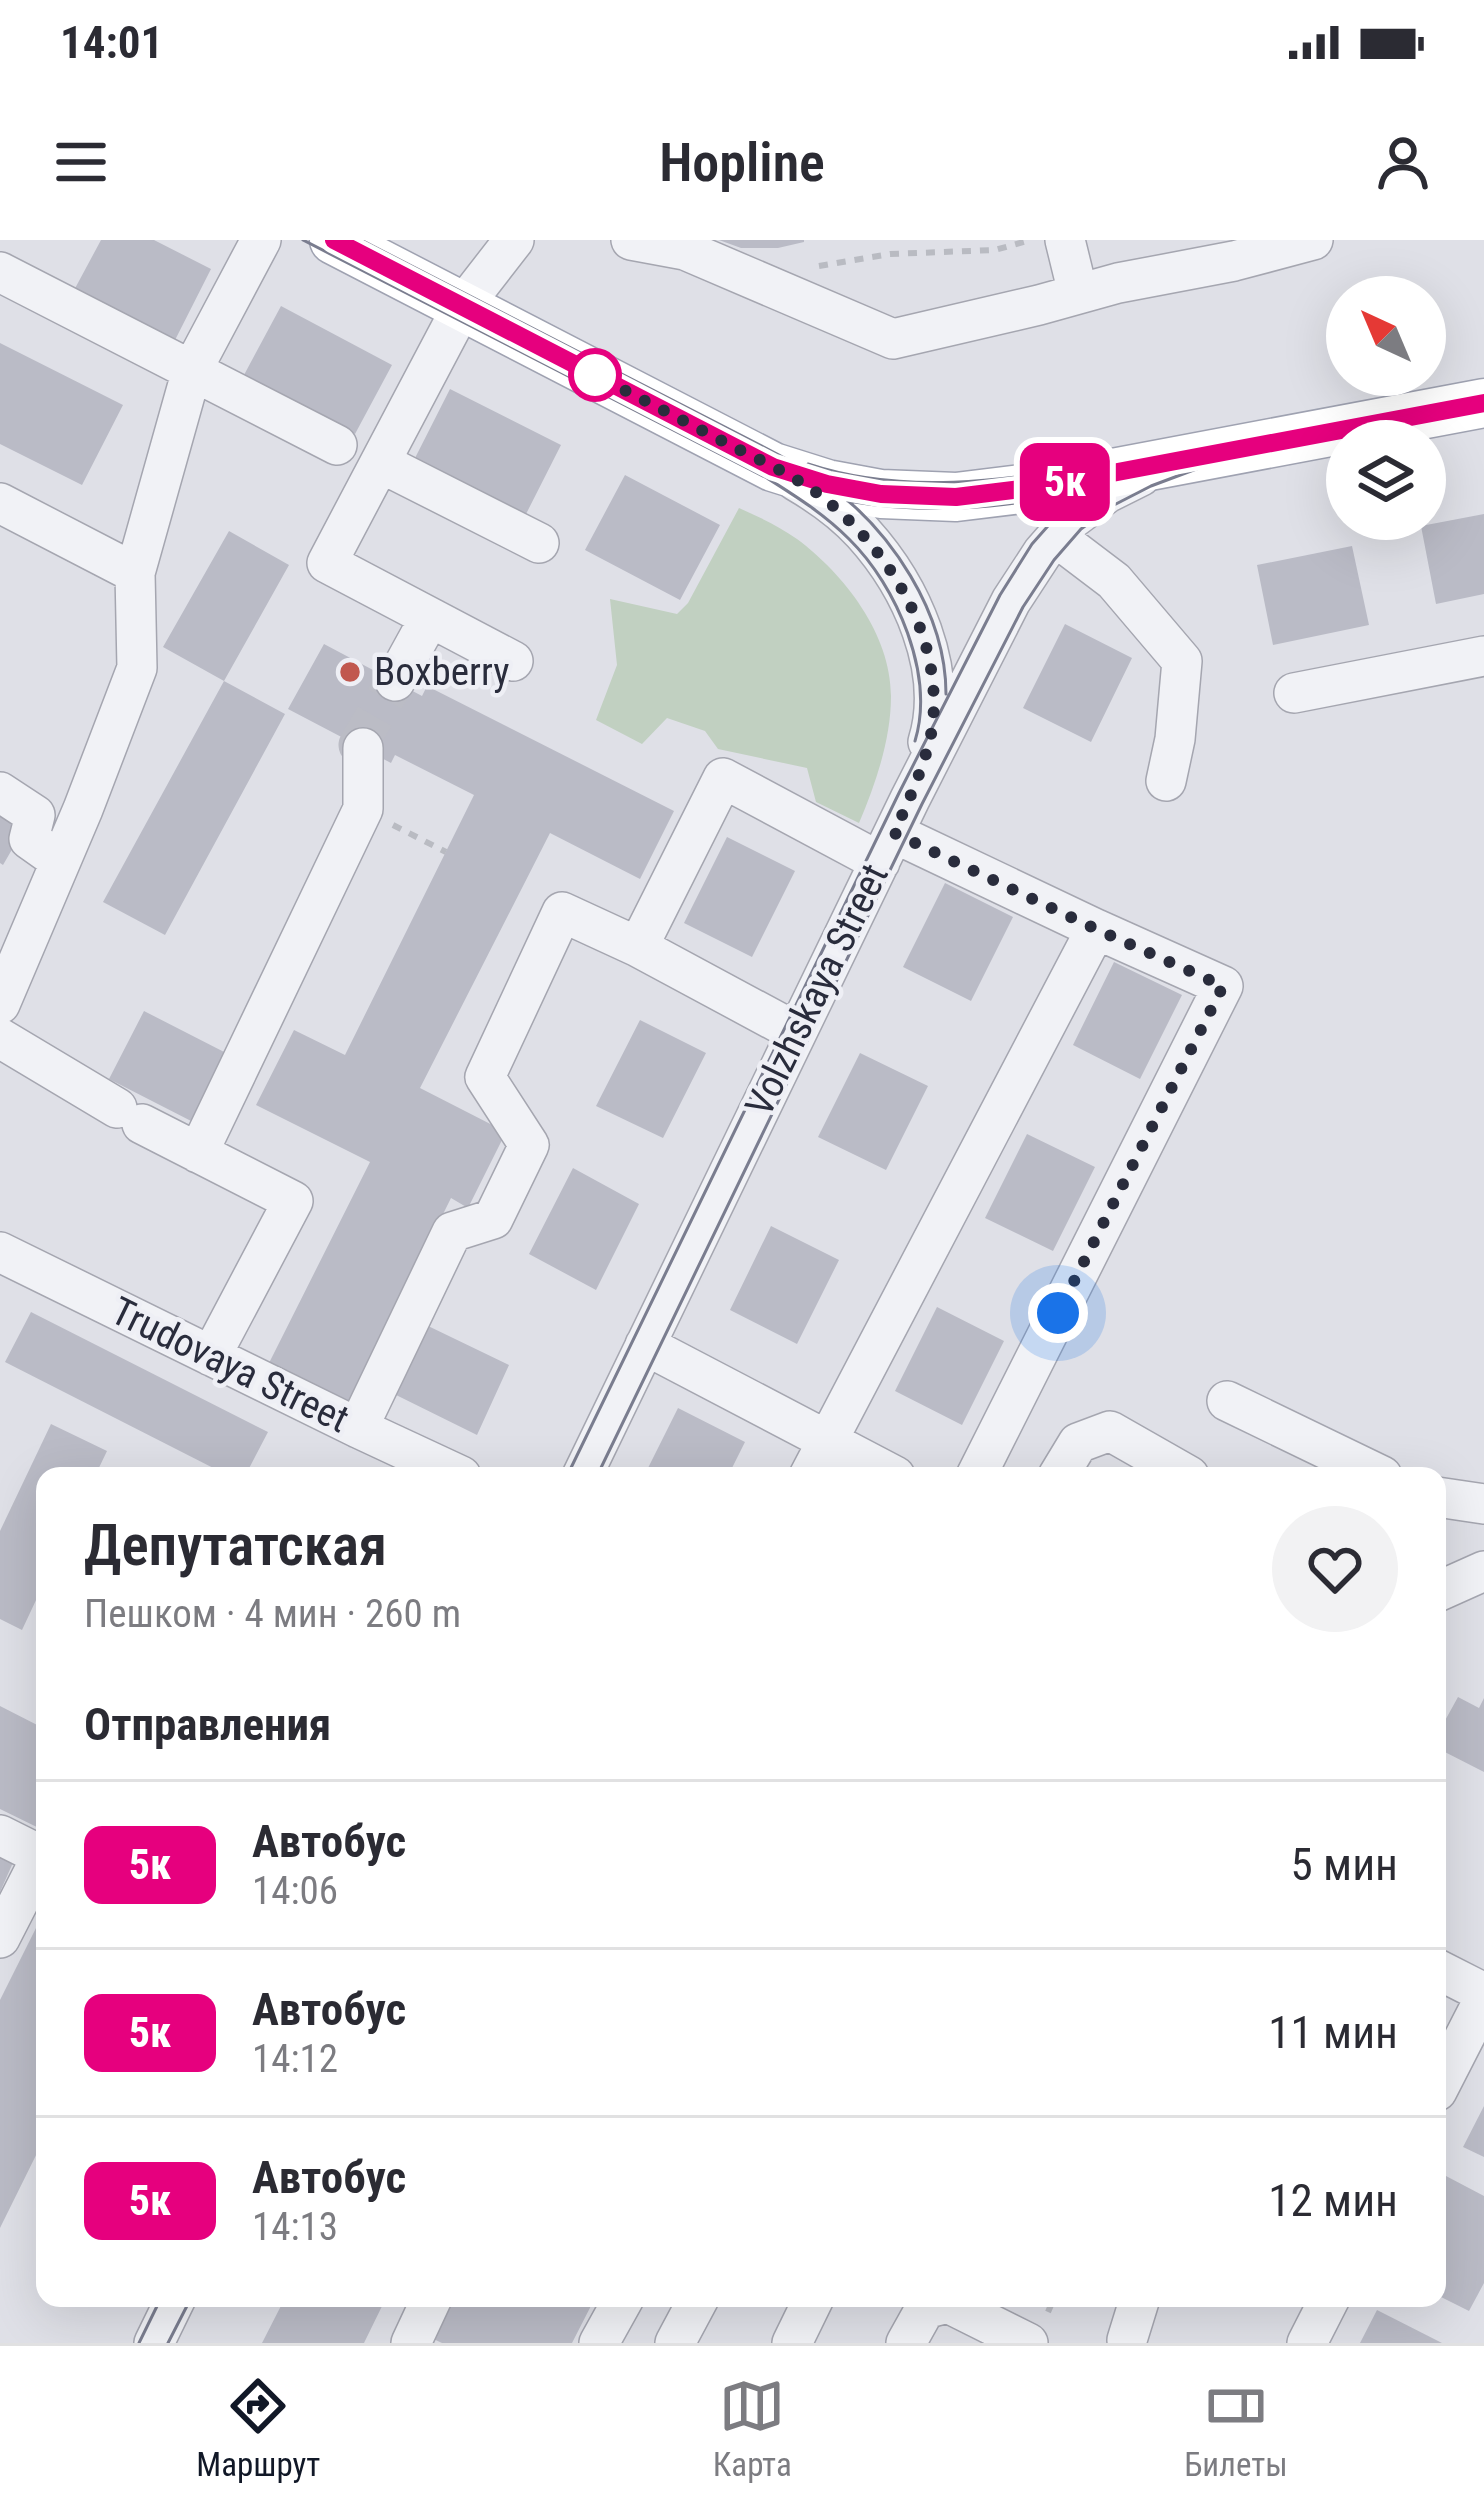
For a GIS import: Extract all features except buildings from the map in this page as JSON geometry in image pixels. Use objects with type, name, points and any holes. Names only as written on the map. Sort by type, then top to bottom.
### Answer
[{"type":"main road","points":[[334,240],[773,467],[881,494],[956,497],[1038,487],[1484,403]]},
{"type":"street","points":[[0,1004],[137,668],[135,573],[192,370],[261,240]]},
{"type":"street","points":[[513,661],[327,563],[463,307],[514,240]]},
{"type":"street","points":[[631,240],[685,250],[893,339],[1039,305],[1186,255],[1234,261],[1313,240]]},
{"type":"street","points":[[1065,240],[1078,293]]},
{"type":"street","points":[[0,272],[337,445]]},
{"type":"street","name":"Volzhskaya Street","points":[[586,1467],[1011,601],[1072,519],[1107,493],[1146,474],[1203,457]]},
{"type":"street","points":[[381,463],[539,543]]},
{"type":"street","points":[[773,467],[822,496],[863,533],[892,572],[919,622],[933,670],[933,725],[895,831]]},
{"type":"street","points":[[0,502],[135,573]]},
{"type":"street","points":[[1056,537],[1114,581],[1182,661],[1166,781]]},
{"type":"street","points":[[394,682],[429,619]]},
{"type":"street","points":[[1294,693],[1484,656]]},
{"type":"street","points":[[198,1153],[363,809],[363,748]]},
{"type":"street","points":[[638,947],[723,778],[895,831],[1223,986],[981,1467]]},
{"type":"street","points":[[60,861],[28,839],[35,815],[49,788],[83,808]]},
{"type":"street","points":[[0,792],[35,815]]},
{"type":"street","points":[[358,1428],[452,1232],[493,1219],[529,1145],[484,1077],[562,911],[796,1032]]},
{"type":"street","points":[[814,1467],[1096,929]]},
{"type":"street","points":[[0,1038],[129,1116],[292,1202],[211,1356]]},
{"type":"street","name":"Trudovaya Street","points":[[0,1252],[442,1467]]},
{"type":"street","points":[[646,1345],[878,1467]]},
{"type":"street","points":[[1228,1401],[1364,1467]]},
{"type":"street","points":[[1063,1467],[1078,1443],[1110,1432],[1173,1467]]},
{"type":"street","points":[[1446,1498],[1484,1504]]},
{"type":"street","points":[[1446,1588],[1484,1571]]},
{"type":"street","points":[[0,1835],[36,1853]]},
{"type":"street","points":[[0,1938],[36,1868]]},
{"type":"street","points":[[1446,1974],[1484,1996],[1446,2073]]},
{"type":"street","points":[[154,2343],[172,2307]]},
{"type":"street","points":[[411,2343],[428,2307]]},
{"type":"street","points":[[599,2343],[619,2307]]},
{"type":"street","points":[[674,2343],[694,2307]]},
{"type":"street","points":[[792,2343],[810,2307]]},
{"type":"street","points":[[906,2343],[930,2307]]},
{"type":"street","points":[[956,2307],[1028,2343]]},
{"type":"street","points":[[1129,2342],[1138,2307]]},
{"type":"street","points":[[1307,2343],[1325,2307]]},
{"type":"path","points":[[803,269],[890,254],[995,250],[1027,241]]},
{"type":"path","points":[[363,809],[446,852]]},
{"type":"green space","points":[[739,508],[790,534],[815,553],[862,607],[883,650],[891,696],[888,728],[877,777],[859,823],[816,802],[807,768],[718,749],[705,731],[667,718],[642,744],[596,720],[617,665],[610,599],[677,614],[688,603]]},
{"type":"tunnel","points":[[363,748],[358,745],[395,681]]},
{"type":"tram line","points":[[303,240],[767,478],[830,522],[866,558],[908,633],[920,688],[915,741]]},
{"type":"tram line","points":[[361,240],[827,484],[873,525],[911,576],[936,633],[946,694]]},
{"type":"tram line","points":[[1191,469],[1484,412]]},
{"type":"tram line","points":[[571,1467],[1000,595],[1032,544],[1063,509],[1100,482],[1141,461],[1201,448]]},
{"type":"tram line","points":[[808,464],[848,475],[927,483],[1007,478],[1128,460]]},
{"type":"tram line","points":[[601,1467],[922,804],[1023,607],[1081,529],[1151,486],[1207,465]]},
{"type":"tram line","points":[[848,501],[964,508],[1080,493]]},
{"type":"tram line","points":[[139,2343],[157,2307]]},
{"type":"tram line","points":[[168,2343],[186,2307]]},
{"type":"bus line","name":"5к","points":[[334,240],[773,467],[881,494],[956,497],[1038,487],[1484,403]]},
{"type":"place","name":"Boxberry","points":[[350,672]]},
{"type":"route","points":[[595,375],[591,373],[822,496],[863,533],[892,572],[919,622],[933,670],[933,725],[894,833],[1223,986],[1058,1313]]}]
